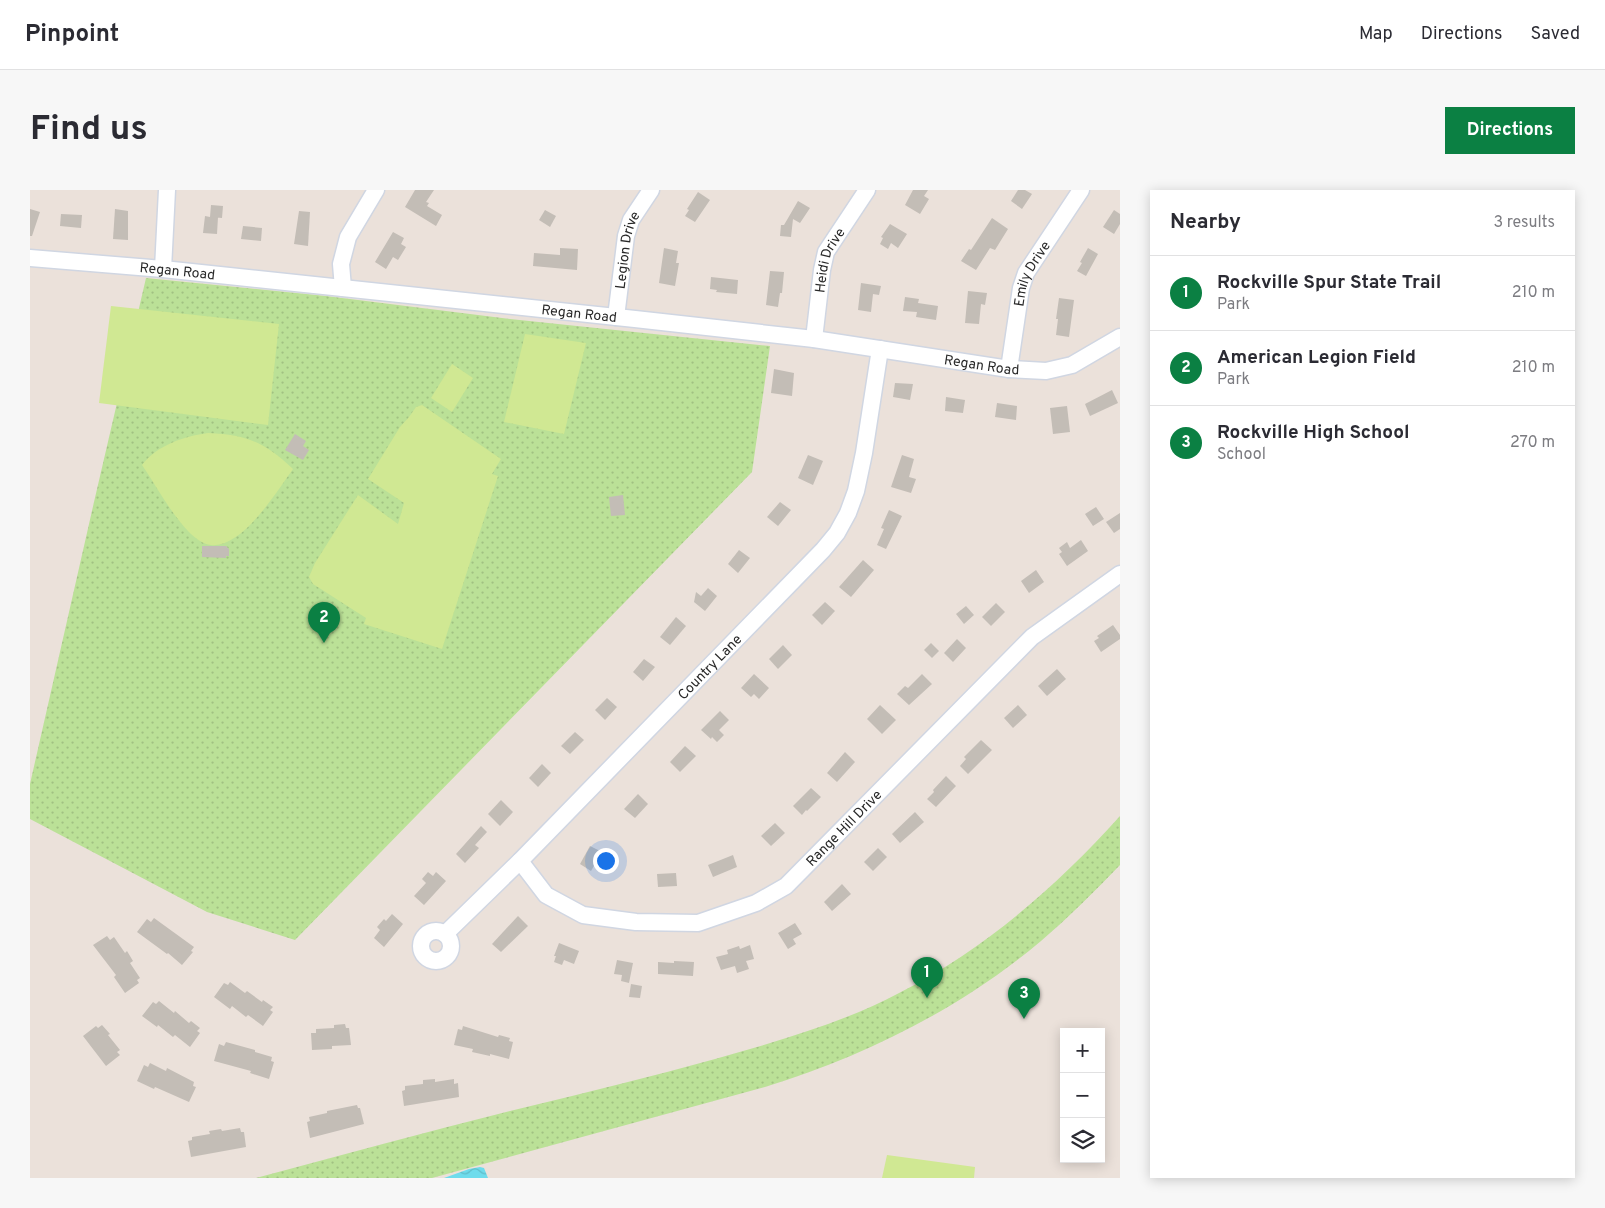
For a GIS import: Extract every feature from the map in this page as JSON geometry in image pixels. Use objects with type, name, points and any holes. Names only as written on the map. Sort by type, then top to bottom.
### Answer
[{"type":"street","points":[[163,270],[167,190]]},
{"type":"street","points":[[343,288],[341,264],[348,237],[376,190]]},
{"type":"street","name":"Legion Drive","points":[[616,317],[626,236],[631,220],[651,190]]},
{"type":"street","name":"Heidi Drive","points":[[814,340],[822,270],[826,252],[868,190]]},
{"type":"street","name":"Emily Drive","points":[[1009,368],[1020,288],[1026,273],[1081,190]]},
{"type":"street","name":"Regan Road","points":[[30,258],[343,288],[616,317],[814,340],[1009,368],[1046,371],[1072,365],[1120,337]]},
{"type":"street","name":"Country Lane","points":[[445,934],[520,861],[818,556],[837,533],[848,513],[856,491],[864,453],[880,349]]},
{"type":"street","name":"Range Hill Drive","points":[[520,861],[546,895],[583,915],[636,922],[698,923],[756,903],[786,886],[1032,637],[1120,574]]},
{"type":"green space","points":[[146,278],[326,296],[510,319],[770,346],[752,472],[295,940],[207,912],[30,819],[30,784]]},
{"type":"green space","points":[[111,306],[279,324],[268,425],[99,403]]},
{"type":"green space","points":[[525,334],[586,343],[564,434],[504,422]]},
{"type":"green space","points":[[452,364],[473,378],[452,412],[431,398]]},
{"type":"green space","points":[[422,405],[501,459],[492,474],[498,476],[442,649],[364,624],[366,618],[313,584],[309,577],[315,563],[358,495],[398,524],[404,503],[368,479],[400,427],[416,407]]},
{"type":"green space","points":[[208,433],[245,438],[255,442],[273,452],[293,469],[258,517],[246,529],[235,538],[223,544],[211,545],[199,540],[184,526],[170,509],[142,465],[163,447],[190,436]]},
{"type":"green space","points":[[1120,816],[1120,865],[1062,923],[1010,966],[978,988],[910,1028],[839,1061],[765,1087],[432,1178],[256,1178],[694,1065],[784,1039],[852,1015],[932,975],[991,936],[1071,867]]},
{"type":"green space","points":[[887,1155],[975,1167],[974,1178],[882,1178]]},
{"type":"water","points":[[484,1168],[488,1178],[444,1178],[469,1169]]},
{"type":"building","points":[[415,190],[434,190],[426,202],[429,203],[427,206],[442,215],[436,226],[405,207]]},
{"type":"building","points":[[913,190],[928,190],[924,196],[929,199],[920,214],[905,205]]},
{"type":"building","points":[[1018,190],[1025,190],[1032,194],[1022,209],[1011,201]]},
{"type":"building","points":[[698,192],[710,200],[695,222],[685,216],[689,210],[687,209]]},
{"type":"building","points":[[798,201],[810,208],[800,223],[793,219],[791,237],[780,236],[781,225],[784,225]]},
{"type":"building","points":[[211,205],[223,206],[222,218],[218,218],[217,234],[203,233],[205,216],[210,217]]},
{"type":"building","points":[[30,209],[40,212],[32,236],[30,236]]},
{"type":"building","points":[[115,209],[128,211],[128,240],[113,239]]},
{"type":"building","points":[[545,210],[556,216],[550,227],[539,220]]},
{"type":"building","points":[[1114,210],[1120,214],[1120,224],[1114,234],[1103,227]]},
{"type":"building","points":[[299,211],[310,212],[308,246],[294,244]]},
{"type":"building","points":[[61,214],[82,215],[81,228],[60,226]]},
{"type":"building","points":[[992,218],[1008,229],[995,250],[990,248],[976,270],[961,261],[969,249],[971,250]]},
{"type":"building","points":[[890,224],[907,234],[898,248],[891,243],[888,249],[880,244],[883,238],[881,237]]},
{"type":"building","points":[[243,226],[262,228],[261,241],[241,239]]},
{"type":"building","points":[[393,232],[404,238],[401,244],[406,247],[398,260],[393,257],[386,269],[375,262]]},
{"type":"building","points":[[560,248],[578,249],[577,270],[533,266],[534,253],[560,255]]},
{"type":"building","points":[[664,248],[678,251],[676,263],[679,263],[675,286],[659,283]]},
{"type":"building","points":[[1088,248],[1098,254],[1086,276],[1077,271]]},
{"type":"building","points":[[770,271],[784,272],[782,293],[780,293],[778,307],[766,305]]},
{"type":"building","points":[[711,277],[738,280],[737,294],[716,292],[717,290],[710,289]]},
{"type":"building","points":[[861,283],[881,286],[879,295],[873,294],[871,312],[858,310]]},
{"type":"building","points":[[968,291],[987,293],[985,305],[981,304],[979,324],[965,323]]},
{"type":"building","points":[[905,297],[919,299],[918,303],[938,306],[936,320],[916,317],[917,312],[903,311]]},
{"type":"building","points":[[1059,298],[1074,300],[1069,337],[1056,335]]},
{"type":"building","points":[[774,369],[794,373],[792,396],[771,393]]},
{"type":"building","points":[[895,383],[913,384],[910,400],[893,397]]},
{"type":"building","points":[[1112,390],[1118,403],[1090,416],[1085,404]]},
{"type":"building","points":[[946,397],[965,400],[963,413],[945,411]]},
{"type":"building","points":[[997,403],[1017,406],[1016,420],[995,417]]},
{"type":"building","points":[[1067,406],[1070,432],[1053,434],[1050,408]]},
{"type":"building","points":[[295,434],[306,441],[303,446],[309,450],[303,460],[285,450]]},
{"type":"building","points":[[808,455],[823,461],[813,485],[798,478]]},
{"type":"building","points":[[902,455],[914,459],[909,477],[916,479],[911,493],[891,487]]},
{"type":"building","points":[[623,495],[625,515],[611,516],[609,497]]},
{"type":"building","points":[[780,502],[791,510],[778,526],[767,517]]},
{"type":"building","points":[[1096,507],[1104,519],[1093,526],[1085,514]]},
{"type":"building","points":[[889,510],[902,516],[886,549],[877,545],[884,529],[881,528]]},
{"type":"building","points":[[1120,513],[1120,529],[1114,533],[1106,522]]},
{"type":"building","points":[[1081,540],[1088,551],[1067,566],[1059,554],[1062,552],[1059,548],[1067,542],[1070,548]]},
{"type":"building","points":[[202,546],[226,546],[229,549],[229,556],[226,556],[226,558],[202,557]]},
{"type":"building","points":[[739,550],[750,558],[738,573],[728,564]]},
{"type":"building","points":[[863,560],[874,570],[851,597],[839,587]]},
{"type":"building","points":[[1036,570],[1044,582],[1029,593],[1021,581]]},
{"type":"building","points":[[708,588],[717,596],[705,611],[694,602],[696,592],[701,596]]},
{"type":"building","points":[[825,602],[835,611],[822,625],[812,615]]},
{"type":"building","points":[[996,603],[1005,612],[991,626],[982,617]]},
{"type":"building","points":[[966,606],[974,615],[964,624],[956,614]]},
{"type":"building","points":[[676,617],[686,626],[670,645],[660,637]]},
{"type":"building","points":[[1113,625],[1120,635],[1120,639],[1101,652],[1094,641],[1099,638],[1097,636]]},
{"type":"building","points":[[957,639],[966,648],[953,662],[944,653]]},
{"type":"building","points":[[931,643],[939,651],[932,658],[924,650]]},
{"type":"building","points":[[783,645],[792,655],[778,669],[769,659]]},
{"type":"building","points":[[644,659],[655,667],[643,681],[633,672]]},
{"type":"building","points":[[1057,669],[1066,679],[1047,696],[1038,686]]},
{"type":"building","points":[[754,674],[769,688],[759,699],[754,694],[751,697],[741,688]]},
{"type":"building","points":[[922,674],[932,684],[909,705],[897,694],[905,686],[908,688]]},
{"type":"building","points":[[607,698],[617,707],[605,720],[595,710]]},
{"type":"building","points":[[880,705],[896,720],[882,734],[867,719]]},
{"type":"building","points":[[1018,705],[1027,715],[1013,728],[1004,718]]},
{"type":"building","points":[[720,711],[729,720],[719,730],[724,735],[717,742],[701,730]]},
{"type":"building","points":[[575,732],[584,740],[570,754],[561,746]]},
{"type":"building","points":[[981,740],[992,750],[968,774],[960,766],[966,759],[964,757]]},
{"type":"building","points":[[685,746],[696,756],[680,772],[670,762]]},
{"type":"building","points":[[845,752],[855,762],[837,782],[827,773]]},
{"type":"building","points":[[542,764],[551,773],[538,787],[529,778]]},
{"type":"building","points":[[946,776],[956,786],[936,807],[927,799]]},
{"type":"building","points":[[811,788],[821,797],[802,815],[793,806]]},
{"type":"building","points":[[638,794],[648,804],[635,818],[624,809]]},
{"type":"building","points":[[501,800],[513,812],[500,826],[488,814]]},
{"type":"building","points":[[915,812],[924,822],[900,843],[892,834]]},
{"type":"building","points":[[775,823],[785,833],[771,846],[761,836]]},
{"type":"building","points":[[481,826],[487,832],[475,845],[479,848],[465,863],[456,854]]},
{"type":"building","points":[[590,846],[602,852],[591,871],[580,864]]},
{"type":"building","points":[[878,848],[887,857],[873,871],[864,862]]},
{"type":"building","points":[[733,855],[737,867],[713,877],[708,865]]},
{"type":"building","points":[[428,872],[433,876],[436,872],[446,881],[424,905],[414,896],[426,883],[422,879]]},
{"type":"building","points":[[676,873],[677,886],[658,887],[657,874]]},
{"type":"building","points":[[842,884],[851,894],[832,911],[824,902]]},
{"type":"building","points":[[392,914],[403,924],[384,947],[374,938],[380,930],[377,927]]},
{"type":"building","points":[[518,916],[528,926],[501,952],[492,944]]},
{"type":"building","points":[[154,918],[194,947],[191,951],[193,952],[182,965],[137,932],[147,919],[151,922]]},
{"type":"building","points":[[795,923],[802,934],[793,939],[796,944],[788,949],[778,933]]},
{"type":"building","points":[[107,936],[110,940],[114,937],[125,953],[127,951],[133,961],[130,963],[140,978],[137,980],[139,983],[125,993],[114,977],[116,975],[93,945]]},
{"type":"building","points":[[559,943],[579,951],[574,964],[564,960],[562,965],[554,962],[556,956],[554,956]]},
{"type":"building","points":[[750,945],[754,959],[746,961],[749,969],[737,973],[735,966],[721,970],[716,957],[728,954],[727,950],[739,946],[740,949]]},
{"type":"building","points":[[617,960],[633,963],[629,983],[621,981],[622,975],[614,974]]},
{"type":"building","points":[[674,961],[694,962],[693,976],[658,974],[658,962],[674,963]]},
{"type":"building","points":[[230,982],[245,993],[247,991],[262,1002],[263,1000],[273,1007],[270,1010],[273,1012],[263,1026],[248,1015],[246,1017],[232,1006],[230,1009],[214,997],[224,983],[228,985]]},
{"type":"building","points":[[631,984],[642,986],[640,998],[629,997]]},
{"type":"building","points":[[159,1001],[189,1023],[191,1021],[200,1028],[197,1031],[200,1033],[190,1047],[175,1035],[173,1037],[158,1025],[157,1027],[142,1016],[153,1002],[156,1004]]},
{"type":"building","points":[[345,1024],[346,1028],[349,1028],[351,1045],[332,1046],[332,1049],[312,1050],[311,1033],[316,1033],[316,1029],[334,1028],[334,1025]]},
{"type":"building","points":[[102,1025],[120,1050],[117,1052],[120,1055],[106,1066],[83,1036],[96,1026],[98,1028]]},
{"type":"building","points":[[463,1026],[498,1037],[499,1035],[510,1038],[509,1041],[513,1042],[509,1059],[472,1052],[473,1049],[454,1045],[458,1029],[462,1030]]},
{"type":"building","points":[[226,1042],[272,1057],[271,1061],[274,1062],[269,1079],[250,1073],[251,1071],[214,1061],[219,1044],[224,1046]]},
{"type":"building","points":[[150,1063],[166,1071],[167,1068],[194,1082],[193,1086],[196,1087],[189,1102],[137,1081],[144,1065],[148,1067]]},
{"type":"building","points":[[435,1079],[435,1082],[454,1079],[454,1084],[458,1083],[459,1097],[404,1106],[402,1091],[405,1090],[405,1086],[423,1084],[423,1080]]},
{"type":"building","points":[[357,1105],[360,1108],[364,1124],[310,1138],[307,1122],[310,1121],[309,1117]]},
{"type":"building","points":[[240,1128],[241,1132],[244,1132],[246,1147],[191,1157],[188,1141],[192,1140],[192,1137],[210,1134],[209,1131]]},
{"type":"place","name":"American Legion Field","points":[[324,643]]},
{"type":"place","name":"Rockville Spur State Trail","points":[[927,998]]},
{"type":"place","name":"Rockville High School","points":[[1024,1019]]}]
